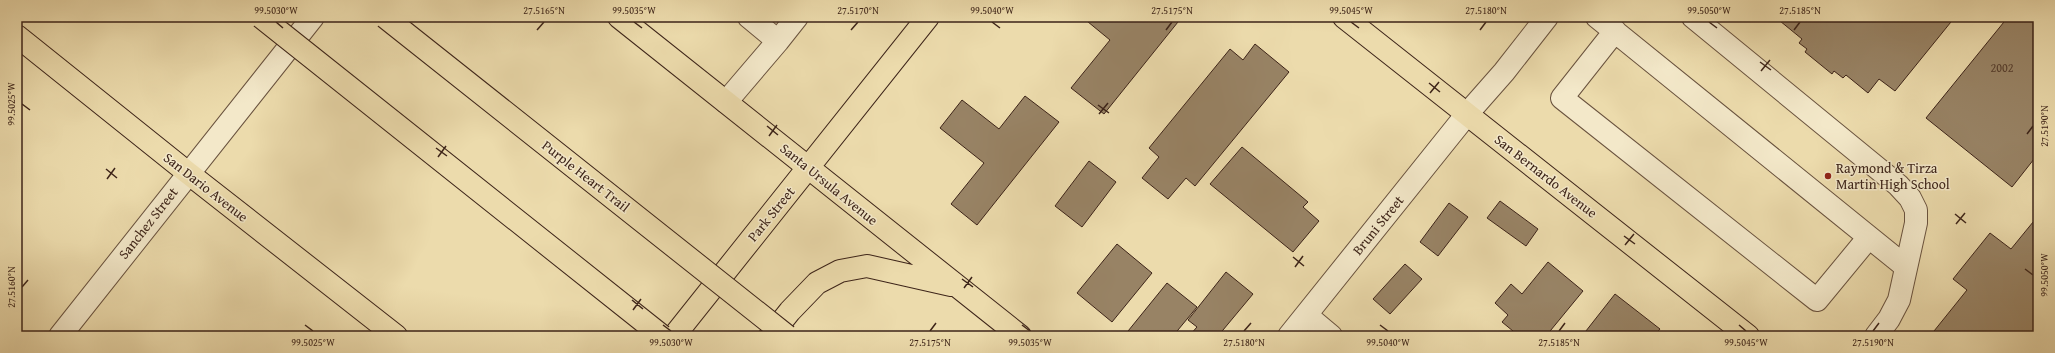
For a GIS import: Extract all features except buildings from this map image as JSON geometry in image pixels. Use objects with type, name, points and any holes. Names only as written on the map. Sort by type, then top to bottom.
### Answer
[{"type":"main road","points":[[261,17],[662,336]]},
{"type":"main road","name":"Purple Heart Trail","points":[[385,17],[787,336]]},
{"type":"main road","name":"Santa Ursula Avenue","points":[[619,17],[1020,336]]},
{"type":"main road","name":"San Bernardo Avenue","points":[[1344,17],[1748,336]]},
{"type":"main road","name":"Park Street","points":[[674,336],[808,167],[921,20]]},
{"type":"main road","name":"San Dario Avenue","points":[[17,36],[188,173],[396,336]]},
{"type":"main road","points":[[770,336],[790,311],[817,283],[840,271],[867,266],[956,286]]},
{"type":"street","name":"Sanchez Street","points":[[60,336],[313,17]]},
{"type":"street","points":[[726,102],[763,26],[797,17]]},
{"type":"street","name":"Bruni Street","points":[[1289,336],[1467,114],[1504,72],[1547,17]]},
{"type":"street","points":[[1597,17],[1906,267]]},
{"type":"street","points":[[1694,17],[1898,185],[1910,198],[1916,210],[1916,223],[1899,300],[1889,319],[1876,336]]},
{"type":"street","points":[[1615,32],[1562,98],[1817,300],[1868,236]]},
{"type":"street","points":[[1306,315],[1332,336]]},
{"type":"place","name":"Raymond & Tirza Martin High School","points":[[1828,176]]}]
